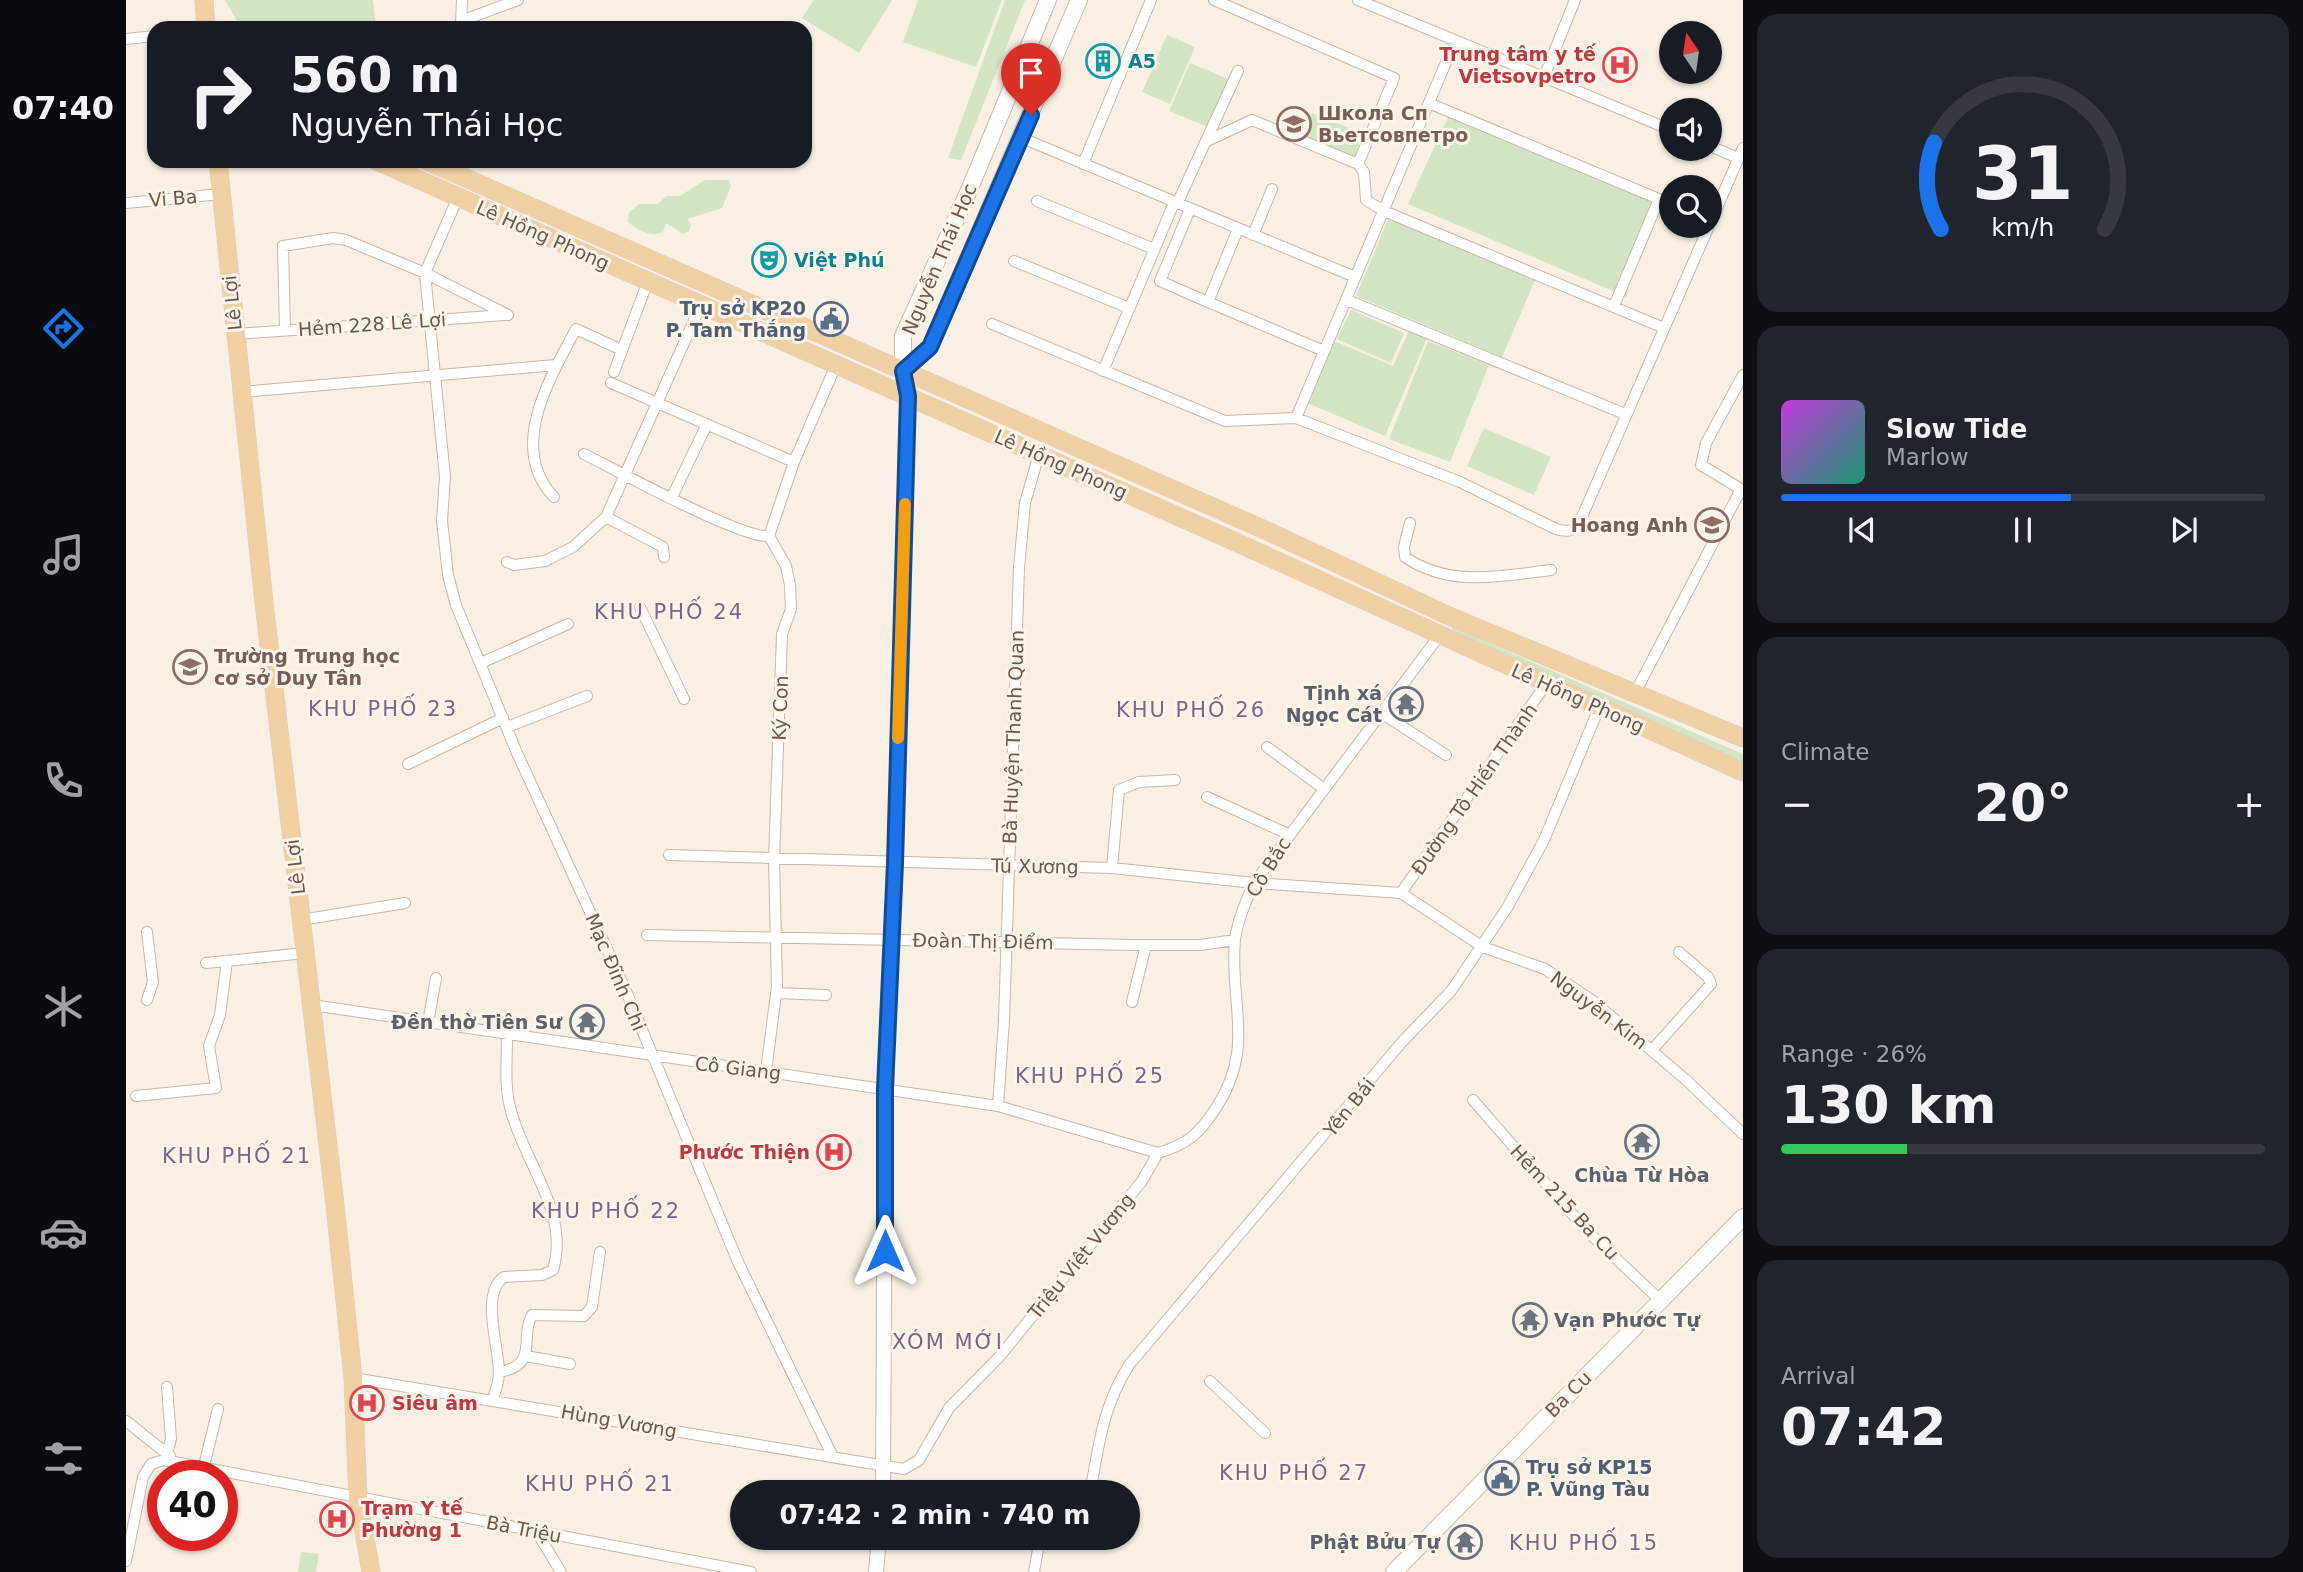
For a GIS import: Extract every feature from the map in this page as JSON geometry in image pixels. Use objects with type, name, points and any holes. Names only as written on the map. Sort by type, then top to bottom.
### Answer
[{"type":"main road","points":[[204,0],[206,21]]},
{"type":"main road","name":"Nguyễn Thái Học","points":[[903,371],[903,336],[1048,0]]},
{"type":"main road","name":"Nguyễn Thái Học","points":[[903,371],[930,347],[1079,0]]},
{"type":"main road","points":[[995,127],[1022,138]]},
{"type":"main road","name":"Lê Lợi","points":[[218,168],[241,392],[353,1378],[358,1498],[371,1572]]},
{"type":"main road","name":"Lê Hồng Phong","points":[[393,168],[1039,454],[1743,772]]},
{"type":"main road","points":[[458,197],[460,171]]},
{"type":"main road","name":"Lê Hồng Phong","points":[[460,171],[666,266],[1265,530],[1450,616],[1743,738]]},
{"type":"main road","points":[[653,284],[666,266]]},
{"type":"main road","points":[[865,377],[874,358]]},
{"type":"main road","points":[[1439,636],[1450,616]]},
{"type":"main road","name":"Ba Cu","points":[[1394,1572],[1743,1217]]},
{"type":"street","points":[[461,21],[462,0]]},
{"type":"street","points":[[468,21],[519,0]]},
{"type":"street","points":[[1083,164],[1151,0]]},
{"type":"street","points":[[1214,0],[1231,3],[1394,78],[1359,164]]},
{"type":"street","points":[[1358,0],[1659,125]]},
{"type":"street","points":[[1544,77],[1575,0]]},
{"type":"street","points":[[126,39],[147,37]]},
{"type":"street","points":[[1296,418],[1431,104],[1455,41]]},
{"type":"street","points":[[1103,371],[1154,249],[1238,71]]},
{"type":"street","points":[[1431,104],[1659,199],[1614,306]]},
{"type":"street","points":[[1207,141],[1252,120],[1359,164],[1364,173],[1366,200],[1384,211],[1664,328]]},
{"type":"street","points":[[1022,138],[1355,277]]},
{"type":"street","points":[[1722,149],[1741,153],[1722,196]]},
{"type":"street","points":[[1253,235],[1272,189]]},
{"type":"street","name":"Vi Ba","points":[[126,203],[220,194]]},
{"type":"street","points":[[285,330],[283,246],[333,238],[346,240],[425,273],[458,197]]},
{"type":"street","points":[[1037,201],[1154,249]]},
{"type":"street","points":[[1190,209],[1160,281],[1324,351]]},
{"type":"street","points":[[1208,302],[1238,229]]},
{"type":"street","points":[[992,324],[1225,421],[1296,418],[1460,482],[1556,529],[1569,531],[1578,525],[1703,238]]},
{"type":"street","points":[[1014,261],[1129,308]]},
{"type":"street","name":"Hẻm 228 Lê Lợi","points":[[236,334],[508,315],[425,273]]},
{"type":"street","name":"Mạc Đĩnh Chi","points":[[425,273],[445,477],[442,521],[448,575],[456,605],[505,722],[624,986],[738,1262],[832,1455]]},
{"type":"street","points":[[653,284],[622,350],[613,378],[657,403],[794,462]]},
{"type":"street","points":[[1347,300],[1625,414]]},
{"type":"street","points":[[506,562],[514,565],[545,561],[573,547],[606,517],[701,305]]},
{"type":"street","points":[[554,497],[538,477],[533,449],[535,423],[556,365],[576,329],[622,350]]},
{"type":"street","points":[[241,392],[556,365]]},
{"type":"street","points":[[584,454],[759,537],[769,536],[794,462],[836,365]]},
{"type":"street","points":[[884,1480],[885,1089],[895,863],[908,396],[903,371]]},
{"type":"street","points":[[1634,693],[1739,493],[1739,488],[1732,481],[1701,465],[1706,443],[1743,375]]},
{"type":"street","points":[[672,497],[707,424]]},
{"type":"street","name":"Bà Huyện Thanh Quan","points":[[998,1106],[1019,568],[1025,503],[1039,454]]},
{"type":"street","points":[[606,517],[663,547],[664,557]]},
{"type":"street","points":[[1410,523],[1404,547],[1405,557],[1449,577],[1470,579],[1551,570]]},
{"type":"street","name":"Ký Con","points":[[766,1071],[776,993],[774,860],[782,634],[791,608],[786,566],[769,536]]},
{"type":"street","points":[[640,607],[684,699]]},
{"type":"street","points":[[481,663],[568,624]]},
{"type":"street","name":"Cô Bắc","points":[[1158,1153],[1193,1139],[1231,1082],[1239,1043],[1235,940],[1240,916],[1254,883],[1288,834],[1383,714],[1439,636]]},
{"type":"street","name":"Đường Tô Hiến Thành","points":[[1401,893],[1546,684]]},
{"type":"street","points":[[408,764],[505,722],[587,696]]},
{"type":"street","name":"Yên Bái","points":[[1092,1480],[1101,1422],[1116,1385],[1129,1365],[1402,1042],[1451,991],[1483,947],[1544,840],[1599,708]]},
{"type":"street","points":[[1383,714],[1446,755]]},
{"type":"street","points":[[1267,747],[1324,789]]},
{"type":"street","points":[[1112,868],[1119,790],[1139,782],[1175,780]]},
{"type":"street","points":[[1207,797],[1288,834]]},
{"type":"street","name":"Tú Xương","points":[[669,855],[1112,868],[1254,883],[1401,893]]},
{"type":"street","name":"Nguyễn Kim","points":[[1401,893],[1483,947],[1545,970],[1592,1001],[1743,1133]]},
{"type":"street","points":[[301,920],[405,903]]},
{"type":"street","points":[[147,932],[153,982],[147,999]]},
{"type":"street","name":"Đoàn Thị Điểm","points":[[647,935],[1146,945],[1200,945],[1235,940]]},
{"type":"street","points":[[1132,1002],[1146,945]]},
{"type":"street","points":[[1651,1050],[1711,984],[1708,977],[1679,952]]},
{"type":"street","points":[[206,963],[305,953]]},
{"type":"street","points":[[136,1096],[216,1088],[209,1046],[220,1015],[227,961]]},
{"type":"street","points":[[428,1023],[436,978]]},
{"type":"street","points":[[776,993],[826,995]]},
{"type":"street","name":"Cô Giang","points":[[312,1005],[652,1058],[766,1071],[998,1106],[1158,1153]]},
{"type":"street","points":[[493,1399],[499,1372],[492,1308],[498,1281],[511,1275],[542,1275],[553,1270],[557,1230],[553,1210],[519,1137],[511,1112],[507,1093],[507,1036]]},
{"type":"street","name":"Hẻm 215 Ba Cu","points":[[1473,1100],[1588,1232],[1661,1301]]},
{"type":"street","name":"Triệu Việt Vương","points":[[886,1466],[904,1469],[919,1460],[949,1408],[1017,1334],[1142,1181],[1158,1153]]},
{"type":"street","points":[[499,1372],[516,1366],[526,1356],[532,1315],[584,1316],[592,1307],[600,1252]]},
{"type":"street","points":[[526,1356],[570,1364]]},
{"type":"street","name":"Hùng Vương","points":[[353,1378],[886,1466]]},
{"type":"street","points":[[1210,1381],[1265,1433]]},
{"type":"street","points":[[167,1387],[171,1458]]},
{"type":"street","points":[[205,1460],[218,1409]]},
{"type":"street","points":[[126,1421],[171,1458]]},
{"type":"street","points":[[126,1560],[143,1477],[151,1464],[171,1458]]},
{"type":"street","name":"Bà Triệu","points":[[171,1458],[176,1460]]},
{"type":"street","name":"Bà Triệu","points":[[238,1476],[751,1572]]},
{"type":"street","points":[[536,1531],[561,1572]]},
{"type":"street","points":[[876,1572],[878,1550]]},
{"type":"street","points":[[1034,1572],[1038,1550]]},
{"type":"green space","points":[[225,0],[373,0],[375,21],[237,21]]},
{"type":"green space","points":[[814,0],[892,0],[859,53],[812,24],[812,21],[802,18]]},
{"type":"green space","points":[[918,0],[1002,0],[976,67],[903,42]]},
{"type":"green space","points":[[1005,0],[1025,0],[961,160],[948,158]]},
{"type":"green space","points":[[1167,35],[1195,47],[1170,104],[1142,92]]},
{"type":"green space","points":[[1190,63],[1228,79],[1208,127],[1169,111]]},
{"type":"green space","points":[[1312,113],[1364,134],[1354,158],[1302,137]]},
{"type":"green space","points":[[1449,115],[1659,201],[1659,213],[1640,261],[1631,265],[1627,297],[1408,204]]},
{"type":"green space","points":[[705,180],[729,180],[731,186],[722,208],[687,219],[691,225],[689,231],[683,234],[666,223],[663,232],[649,234],[628,222],[629,213],[639,204],[658,204],[666,196],[680,196]]},
{"type":"green space","points":[[1392,210],[1539,271],[1502,357],[1356,296]]},
{"type":"green space","points":[[1351,310],[1404,333],[1391,363],[1337,339]]},
{"type":"green space","points":[[1410,328],[1428,336],[1385,436],[1305,402],[1332,340],[1393,366]]},
{"type":"green space","points":[[1428,341],[1489,365],[1450,462],[1389,439]]},
{"type":"green space","points":[[1484,428],[1551,457],[1534,495],[1467,466]]},
{"type":"green space","points":[[1452,627],[1743,754],[1743,762],[1452,632]]},
{"type":"green space","points":[[301,1552],[319,1554],[316,1572],[298,1572]]},
{"type":"slow traffic","points":[[898,738],[905,504]]},
{"type":"place","name":"A5","points":[[1103,61]]},
{"type":"place","name":"Trung tâm y tế Vietsovpetro","points":[[1620,65]]},
{"type":"place","name":"Школа Сп Вьетсовпетро","points":[[1294,124]]},
{"type":"place","name":"Việt Phú","points":[[769,260]]},
{"type":"place","name":"Trụ sở KP20 P. Tam Thắng","points":[[831,319]]},
{"type":"place","name":"Hoang Anh","points":[[1712,525]]},
{"type":"place","name":"Trường Trung học cơ sở Duy Tân","points":[[190,667]]},
{"type":"place","name":"Tịnh xá Ngọc Cát","points":[[1406,704]]},
{"type":"place","name":"Đền thờ Tiên Sư","points":[[587,1022]]},
{"type":"place","name":"Chùa Từ Hòa","points":[[1642,1142]]},
{"type":"place","name":"Phước Thiện","points":[[834,1152]]},
{"type":"place","name":"Vạn Phước Tự","points":[[1530,1320]]},
{"type":"place","name":"Siêu âm","points":[[367,1403]]},
{"type":"place","name":"Trụ sở KP15 P. Vũng Tàu","points":[[1502,1478]]},
{"type":"place","name":"Trạm Y tế Phường 1","points":[[337,1519]]},
{"type":"place","name":"Phật Bửu Tự","points":[[1465,1542]]},
{"type":"district","name":"KHU PHỐ 24","points":[[669,612]]},
{"type":"district","name":"KHU PHỐ 23","points":[[383,709]]},
{"type":"district","name":"KHU PHỐ 26","points":[[1191,710]]},
{"type":"district","name":"KHU PHỐ 25","points":[[1090,1076]]},
{"type":"district","name":"KHU PHỐ 21","points":[[237,1156]]},
{"type":"district","name":"KHU PHỐ 22","points":[[606,1211]]},
{"type":"district","name":"XÓM MỚI","points":[[948,1342]]},
{"type":"district","name":"KHU PHỐ 27","points":[[1294,1473]]},
{"type":"district","name":"KHU PHỐ 21","points":[[600,1484]]},
{"type":"district","name":"KHU PHỐ 15","points":[[1584,1543]]},
{"type":"route","points":[[885,1251],[885,1089],[895,863],[908,396],[903,371],[930,347],[1031,115]]}]
